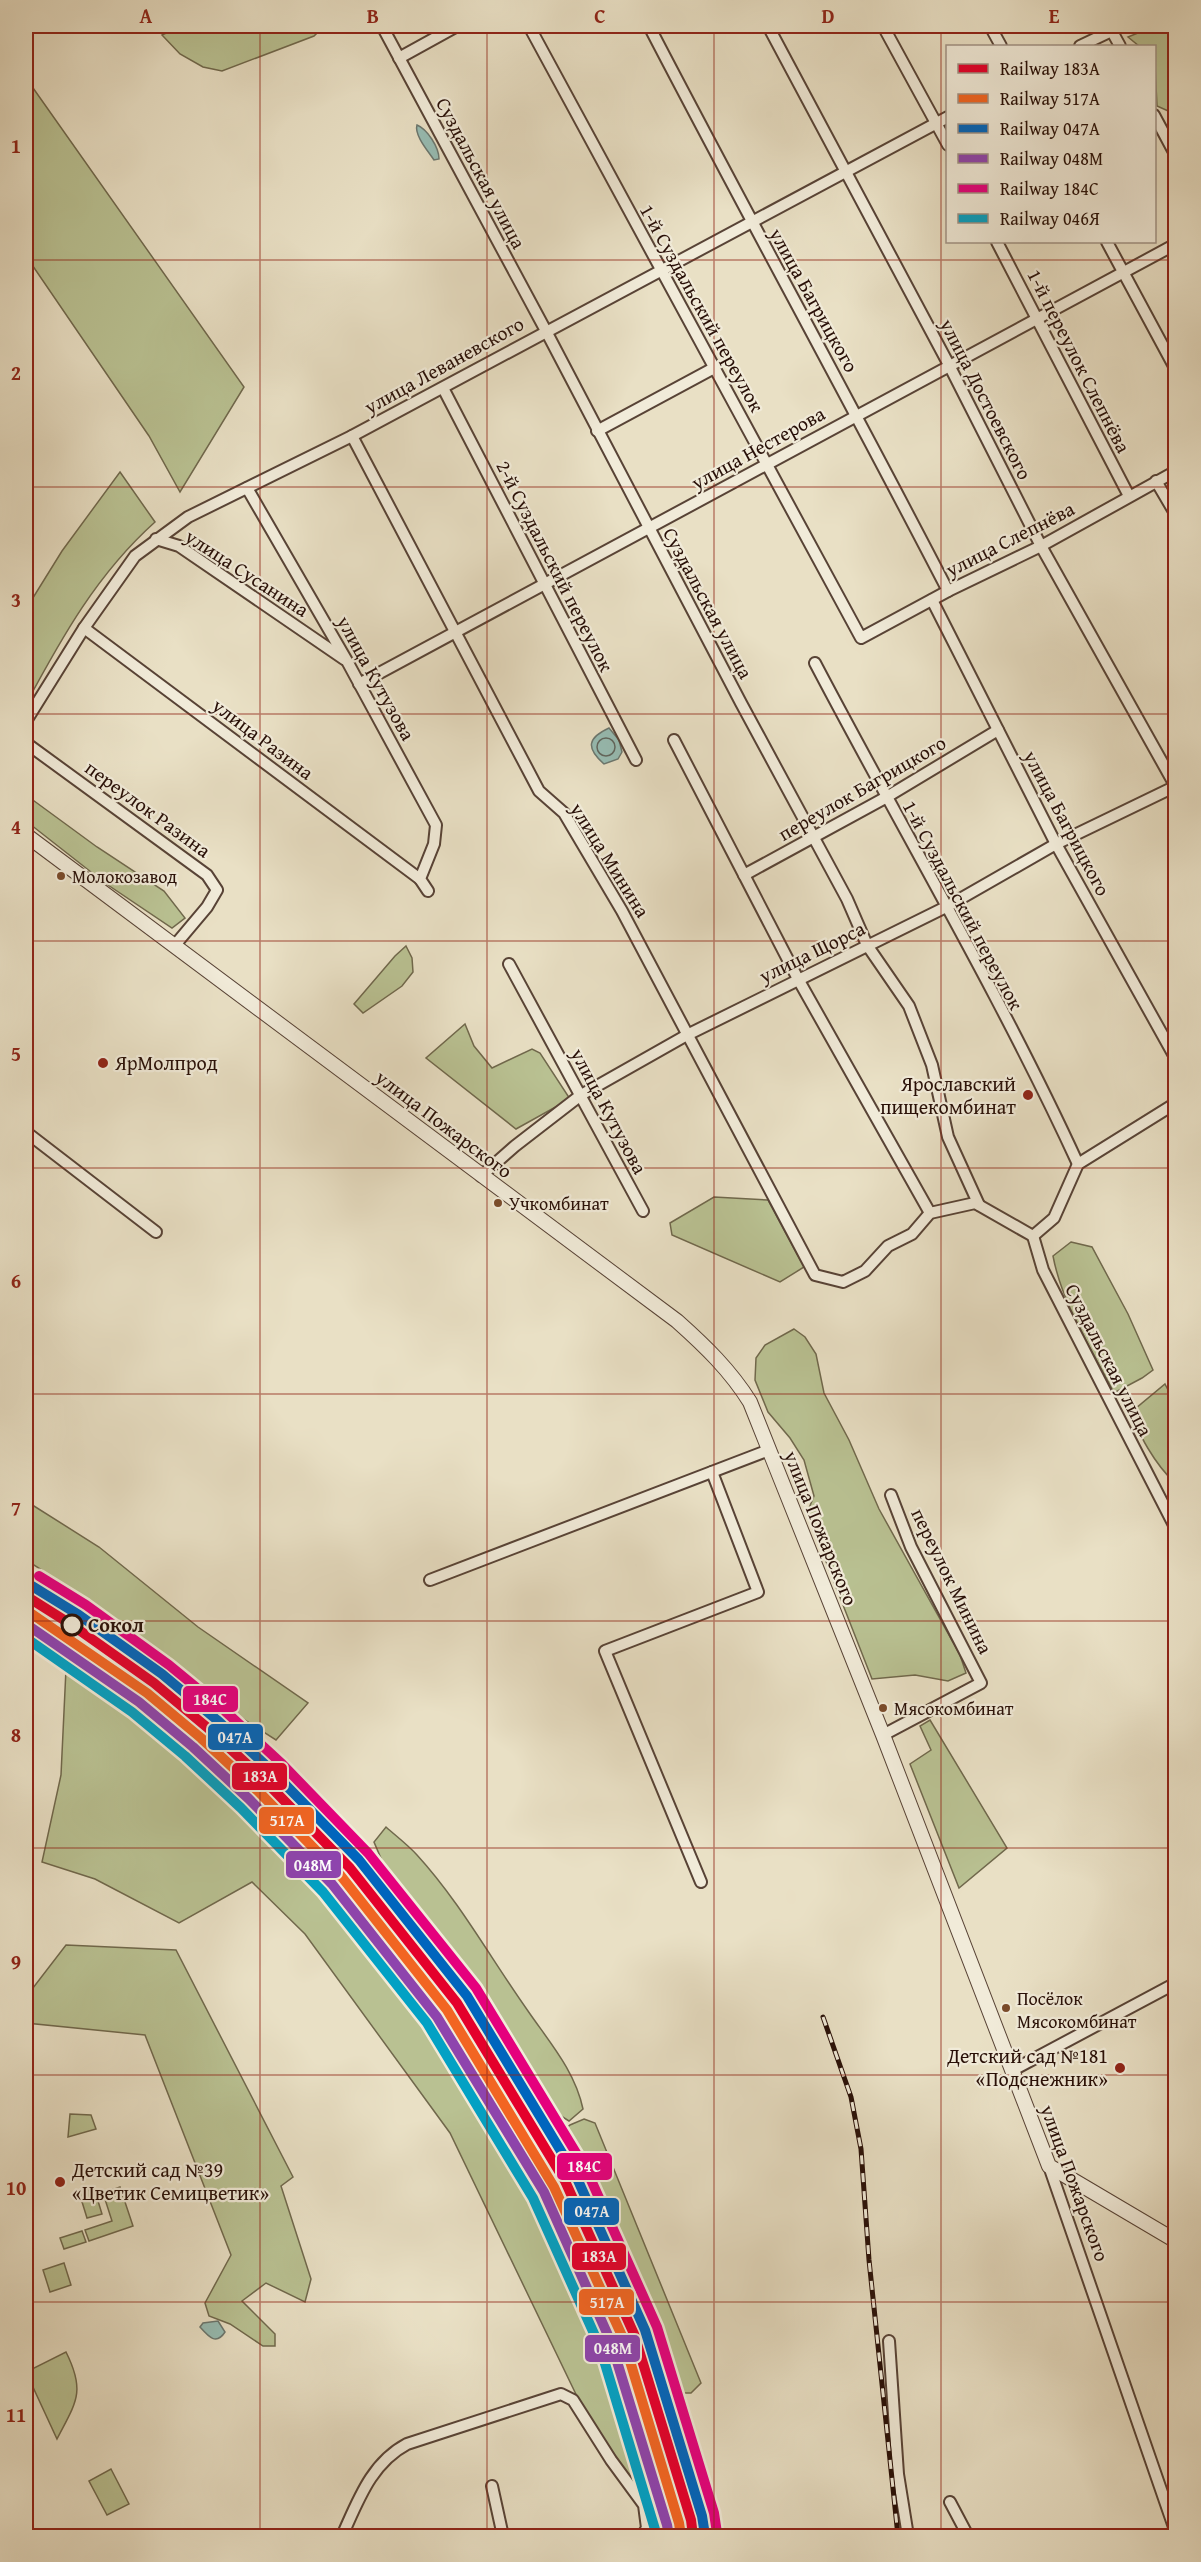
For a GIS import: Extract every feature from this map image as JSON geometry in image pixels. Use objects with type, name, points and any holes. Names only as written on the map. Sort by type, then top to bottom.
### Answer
[{"type":"street","name":"Суздальская улица","points":[[382,26],[847,899],[867,945],[909,1006],[932,1065],[948,1137],[979,1205]]},
{"type":"street","points":[[399,58],[457,26]]},
{"type":"street","name":"1-й Суздальский переулок","points":[[529,26],[861,638]]},
{"type":"street","name":"улица Багрицкого","points":[[648,26],[857,415],[948,591]]},
{"type":"street","name":"улица Достоевского","points":[[768,26],[949,365],[1041,546],[1175,787]]},
{"type":"street","points":[[883,26],[946,141]]},
{"type":"street","points":[[990,26],[1000,45]]},
{"type":"street","points":[[1082,45],[1110,28],[1122,26]]},
{"type":"street","points":[[1110,28],[1119,45]]},
{"type":"street","points":[[1156,117],[1176,156]]},
{"type":"street","name":"улица Леваневского","points":[[26,721],[84,628],[135,556],[188,517],[352,436],[946,118]]},
{"type":"street","name":"1-й переулок Слепнёва","points":[[998,243],[1130,496]]},
{"type":"street","points":[[1108,243],[1176,370]]},
{"type":"street","name":"улица Нестерова","points":[[359,684],[1176,244]]},
{"type":"street","points":[[597,430],[714,368]]},
{"type":"street","name":"2-й Суздальский переулок","points":[[442,388],[636,760]]},
{"type":"street","name":"улица Минина","points":[[352,436],[539,791],[564,813],[622,911],[814,1275],[843,1282],[865,1271],[888,1246],[912,1234],[930,1213]]},
{"type":"street","name":"улица Слепнёва","points":[[861,638],[948,591],[1041,546],[1176,471]]},
{"type":"street","points":[[1156,482],[1176,515]]},
{"type":"street","name":"улица Кутузова","points":[[247,488],[347,661],[436,825],[434,844],[420,879]]},
{"type":"street","name":"улица Сусанина","points":[[156,539],[179,546],[347,661]]},
{"type":"street","name":"улица Багрицкого","points":[[932,600],[1056,844],[1176,1059]]},
{"type":"street","name":"улица Разина","points":[[84,628],[420,879]]},
{"type":"street","name":"1-й Суздальский переулок","points":[[815,663],[885,798],[946,908],[1078,1164]]},
{"type":"street","name":"переулок Багрицкого","points":[[744,875],[885,798],[998,730]]},
{"type":"street","points":[[674,740],[798,979],[930,1213],[975,1203],[1033,1236],[1054,1218],[1078,1164],[1176,1103]]},
{"type":"street","name":"переулок Разина","points":[[26,743],[207,875],[217,890],[207,907],[175,945]]},
{"type":"street","name":"улица Щорса","points":[[481,1176],[580,1095],[687,1035],[946,908],[1056,844],[1175,787]]},
{"type":"street","name":"улица Пожарского","points":[[26,835],[677,1321],[720,1360],[737,1381],[750,1402],[1013,2070],[1049,2166],[1176,2534]]},
{"type":"street","points":[[420,879],[428,891]]},
{"type":"street","name":"улица Кутузова","points":[[509,964],[643,1211]]},
{"type":"street","points":[[26,1132],[156,1232]]},
{"type":"street","name":"Суздальская улица","points":[[1033,1236],[1043,1270],[1176,1529]]},
{"type":"street","points":[[430,1580],[769,1450]]},
{"type":"street","points":[[701,1882],[605,1651],[758,1592],[712,1472]]},
{"type":"street","name":"переулок Минина","points":[[882,1735],[981,1683],[911,1547],[891,1495]]},
{"type":"street","points":[[1013,2070],[1176,1983]]},
{"type":"street","points":[[1049,2166],[1176,2241]]},
{"type":"street","points":[[889,2341],[898,2474],[908,2536]]},
{"type":"street","points":[[342,2536],[370,2479],[378,2466],[393,2451],[552,2396],[567,2395],[573,2400],[611,2460],[644,2505],[647,2528],[642,2536]]},
{"type":"street","points":[[492,2486],[503,2536]]},
{"type":"street","points":[[950,2502],[968,2536]]},
{"type":"street","points":[[26,2528],[30,2536]]},
{"type":"green space","points":[[181,26],[324,26],[314,36],[222,71],[203,67],[180,54],[162,35]]},
{"type":"green space","points":[[1155,26],[1175,26],[1175,114],[1157,106],[1156,45],[1138,45],[1128,37]]},
{"type":"green space","points":[[26,78],[244,387],[180,492],[149,436],[26,256]]},
{"type":"green space","points":[[120,472],[155,522],[115,563],[82,607],[26,704],[26,609],[62,551]]},
{"type":"green space","points":[[26,795],[97,847],[164,891],[185,918],[172,928],[105,883],[26,821]]},
{"type":"green space","points":[[406,946],[412,958],[413,972],[402,986],[363,1013],[354,1004]]},
{"type":"green space","points":[[465,1024],[474,1046],[492,1068],[532,1049],[540,1053],[570,1099],[516,1129],[426,1058]]},
{"type":"green space","points":[[714,1197],[768,1200],[804,1267],[780,1282],[672,1235],[670,1223]]},
{"type":"green space","points":[[1071,1242],[1092,1247],[1128,1314],[1153,1370],[1114,1393],[1070,1309],[1057,1274],[1053,1256]]},
{"type":"green space","points":[[794,1329],[805,1337],[816,1354],[824,1393],[849,1440],[879,1509],[960,1655],[966,1673],[948,1681],[915,1675],[872,1679],[807,1513],[814,1496],[804,1460],[790,1438],[768,1412],[755,1380],[756,1358],[765,1345]]},
{"type":"green space","points":[[1165,1384],[1175,1404],[1175,1483],[1148,1448],[1135,1418],[1135,1409]]},
{"type":"green space","points":[[26,1501],[99,1547],[198,1627],[308,1703],[276,1740],[154,1662],[42,1570],[26,1560]]},
{"type":"green space","points":[[67,1648],[198,1749],[297,1838],[425,1996],[538,2175],[590,2293],[646,2439],[661,2512],[613,2471],[450,2133],[305,1934],[252,1882],[179,1923],[95,1879],[42,1862],[61,1775]]},
{"type":"green space","points":[[930,1720],[1007,1848],[959,1888],[910,1764],[931,1750],[920,1726]]},
{"type":"green space","points":[[386,1827],[406,1844],[433,1873],[561,2058],[574,2082],[583,2109],[569,2121],[540,2103],[473,1984],[386,1870],[374,1842]]},
{"type":"green space","points":[[66,1945],[176,1950],[293,2177],[281,2186],[311,2279],[305,2302],[266,2283],[242,2301],[275,2334],[275,2346],[263,2346],[230,2324],[209,2316],[205,2303],[231,2255],[145,2035],[26,2023],[26,1997]]},
{"type":"green space","points":[[70,2114],[91,2115],[96,2129],[68,2137]]},
{"type":"green space","points":[[584,2119],[595,2123],[701,2383],[691,2393],[675,2393],[642,2332],[598,2219],[574,2171],[560,2134],[570,2125]]},
{"type":"green space","points":[[120,2187],[133,2226],[89,2241],[85,2230],[112,2221],[103,2193]]},
{"type":"green space","points":[[94,2188],[102,2214],[87,2218],[79,2192]]},
{"type":"green space","points":[[82,2231],[86,2242],[64,2249],[60,2238]]},
{"type":"green space","points":[[64,2263],[71,2285],[50,2292],[43,2270]]},
{"type":"green space","points":[[66,2352],[76,2377],[76,2397],[57,2439],[26,2372]]},
{"type":"green space","points":[[111,2469],[129,2504],[107,2515],[89,2481]]},
{"type":"water","points":[[417,125],[425,130],[432,139],[439,159],[434,160],[422,143]]},
{"type":"water","points":[[609,728],[619,740],[622,752],[618,759],[604,764],[594,753],[592,744],[596,736]]},
{"type":"water","points":[[218,2321],[225,2332],[215,2339],[200,2327],[203,2323]]},
{"type":"railway","points":[[823,2017],[851,2097],[861,2149],[869,2260],[898,2536]]},
{"type":"rail line","name":"184С","points":[[39,1576],[86,1605],[169,1665],[225,1711],[282,1764],[368,1853],[476,1988],[587,2171],[657,2327],[714,2513],[717,2533]]},
{"type":"rail line","name":"047А","points":[[32,1586],[79,1615],[162,1674],[217,1720],[274,1773],[359,1860],[467,1996],[576,2176],[645,2330],[702,2516],[705,2535]]},
{"type":"rail line","name":"183А","points":[[26,1596],[72,1625],[154,1683],[209,1729],[266,1782],[350,1868],[457,2003],[565,2181],[634,2334],[691,2520],[693,2536]]},
{"type":"rail line","name":"517А","points":[[26,1610],[147,1693],[201,1738],[258,1791],[341,1876],[447,2010],[554,2187],[623,2338],[681,2536]]},
{"type":"rail line","name":"048М","points":[[26,1624],[139,1702],[193,1747],[249,1799],[332,1884],[437,2017],[544,2192],[611,2342],[669,2536]]},
{"type":"rail line","name":"046Я","points":[[26,1638],[132,1712],[185,1756],[241,1808],[323,1892],[427,2023],[533,2198],[600,2347],[657,2536]]},
{"type":"place","name":"Молокозавод","points":[[61,876]]},
{"type":"place","name":"ЯрМолпрод","points":[[103,1063]]},
{"type":"place","name":"Ярославский пищекомбинат","points":[[1028,1095]]},
{"type":"place","name":"Учкомбинат","points":[[498,1203]]},
{"type":"place","name":"Сокол","points":[[72,1625]]},
{"type":"place","name":"Мясокомбинат","points":[[883,1708]]},
{"type":"place","name":"Посёлок Мясокомбинат","points":[[1006,2008]]},
{"type":"place","name":"Детский сад №181 «Подснежник»","points":[[1120,2068]]},
{"type":"place","name":"Детский сад №39 «Цветик Семицветик»","points":[[60,2182]]}]
